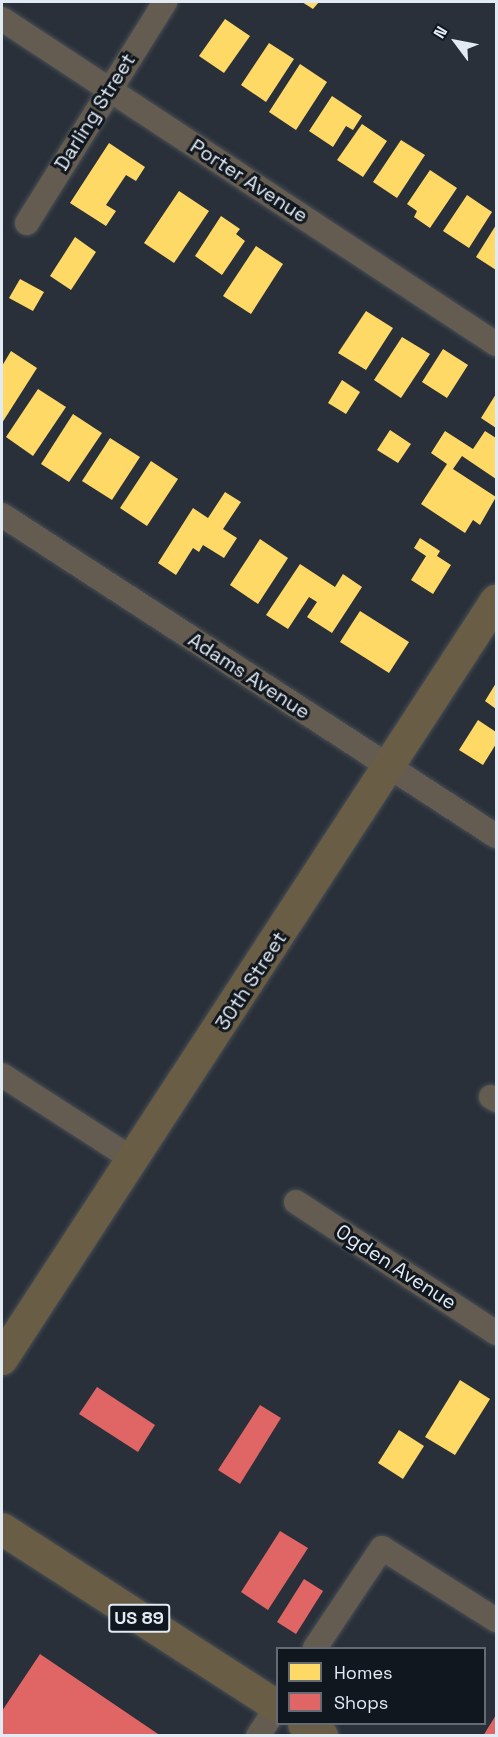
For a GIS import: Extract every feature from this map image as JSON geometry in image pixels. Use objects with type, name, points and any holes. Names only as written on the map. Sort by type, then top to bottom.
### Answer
[{"type":"main road","name":"30th Street","points":[[2,1359],[134,1160],[496,601]]},
{"type":"main road","name":"US 89","points":[[2,1528],[276,1705]]},
{"type":"main road","points":[[306,1725],[322,1736]]},
{"type":"street","name":"Darling Street","points":[[27,223],[108,88],[165,2]]},
{"type":"street","name":"Porter Avenue","points":[[2,19],[496,344]]},
{"type":"street","name":"Adams Avenue","points":[[2,516],[496,836]]},
{"type":"street","points":[[2,1075],[134,1160]]},
{"type":"street","name":"Ogden Avenue","points":[[296,1202],[496,1333]]},
{"type":"street","points":[[316,1647],[382,1548],[496,1620]]},
{"type":"street","points":[[258,1736],[276,1708]]},
{"type":"building: Homes","points":[[302,2],[319,2],[313,9]]},
{"type":"building: Homes","points":[[225,19],[250,36],[224,73],[199,56]]},
{"type":"building: Homes","points":[[269,43],[294,59],[266,102],[241,85]]},
{"type":"building: Homes","points":[[300,64],[327,82],[296,130],[269,112]]},
{"type":"building: Homes","points":[[332,96],[362,116],[353,130],[346,126],[333,147],[309,131]]},
{"type":"building: Homes","points":[[362,124],[387,141],[363,177],[337,160]]},
{"type":"building: Homes","points":[[401,140],[425,155],[397,198],[373,182]]},
{"type":"building: Homes","points":[[109,143],[145,167],[136,181],[126,175],[106,205],[116,211],[106,226],[70,203]]},
{"type":"building: Homes","points":[[430,170],[457,188],[430,228],[414,217],[417,211],[407,204]]},
{"type":"building: Homes","points":[[179,191],[209,211],[174,263],[144,243]]},
{"type":"building: Homes","points":[[467,195],[492,212],[469,248],[443,231]]},
{"type":"building: Homes","points":[[221,216],[240,229],[236,234],[245,241],[222,275],[195,256]]},
{"type":"building: Homes","points":[[496,225],[496,270],[476,257]]},
{"type":"building: Homes","points":[[75,237],[96,252],[71,290],[50,276]]},
{"type":"building: Homes","points":[[256,246],[283,264],[251,314],[223,296]]},
{"type":"building: Homes","points":[[20,279],[44,292],[33,311],[9,298]]},
{"type":"building: Homes","points":[[366,311],[393,328],[366,370],[338,353]]},
{"type":"building: Homes","points":[[402,337],[430,354],[401,398],[374,380]]},
{"type":"building: Homes","points":[[443,349],[468,365],[447,398],[422,382]]},
{"type":"building: Homes","points":[[11,351],[37,368],[2,423],[2,366]]},
{"type":"building: Homes","points":[[342,380],[360,392],[346,414],[328,403]]},
{"type":"building: Homes","points":[[38,389],[66,407],[33,456],[6,437]]},
{"type":"building: Homes","points":[[496,394],[496,428],[481,418]]},
{"type":"building: Homes","points":[[73,414],[102,433],[69,482],[41,464]]},
{"type":"building: Homes","points":[[390,430],[411,444],[398,463],[377,450]]},
{"type":"building: Homes","points":[[445,431],[473,449],[485,431],[496,438],[496,479],[462,456],[453,469],[496,497],[480,525],[473,520],[465,533],[421,504],[447,464],[431,453]]},
{"type":"building: Homes","points":[[110,438],[140,457],[112,500],[82,481]]},
{"type":"building: Homes","points":[[151,461],[178,479],[147,526],[120,508]]},
{"type":"building: Homes","points":[[225,492],[241,502],[223,529],[237,538],[224,558],[203,545],[199,552],[193,548],[176,575],[158,563],[193,508],[208,518]]},
{"type":"building: Homes","points":[[420,538],[440,551],[437,556],[451,565],[433,594],[411,580],[426,556],[414,548]]},
{"type":"building: Homes","points":[[260,539],[288,558],[258,604],[230,585]]},
{"type":"building: Homes","points":[[300,564],[335,587],[343,574],[362,587],[332,633],[307,617],[317,602],[309,597],[288,629],[266,615]]},
{"type":"building: Homes","points":[[360,611],[409,642],[389,673],[340,642]]},
{"type":"building: Homes","points":[[496,683],[496,709],[485,701]]},
{"type":"building: Homes","points":[[478,720],[496,732],[496,744],[483,765],[459,750]]},
{"type":"building: Homes","points":[[460,1380],[490,1399],[455,1455],[425,1437]]},
{"type":"building: Homes","points":[[399,1430],[424,1446],[403,1479],[378,1463]]},
{"type":"building: Shops","points":[[97,1387],[155,1425],[138,1452],[79,1414]]},
{"type":"building: Shops","points":[[260,1405],[281,1418],[240,1484],[218,1470]]},
{"type":"building: Shops","points":[[280,1531],[308,1548],[268,1610],[241,1592]]},
{"type":"building: Shops","points":[[304,1579],[323,1591],[296,1634],[277,1622]]},
{"type":"building: Shops","points":[[40,1654],[161,1736],[2,1736],[2,1711]]},
{"type":"building: Shops","points":[[496,1715],[496,1736],[483,1736]]}]
